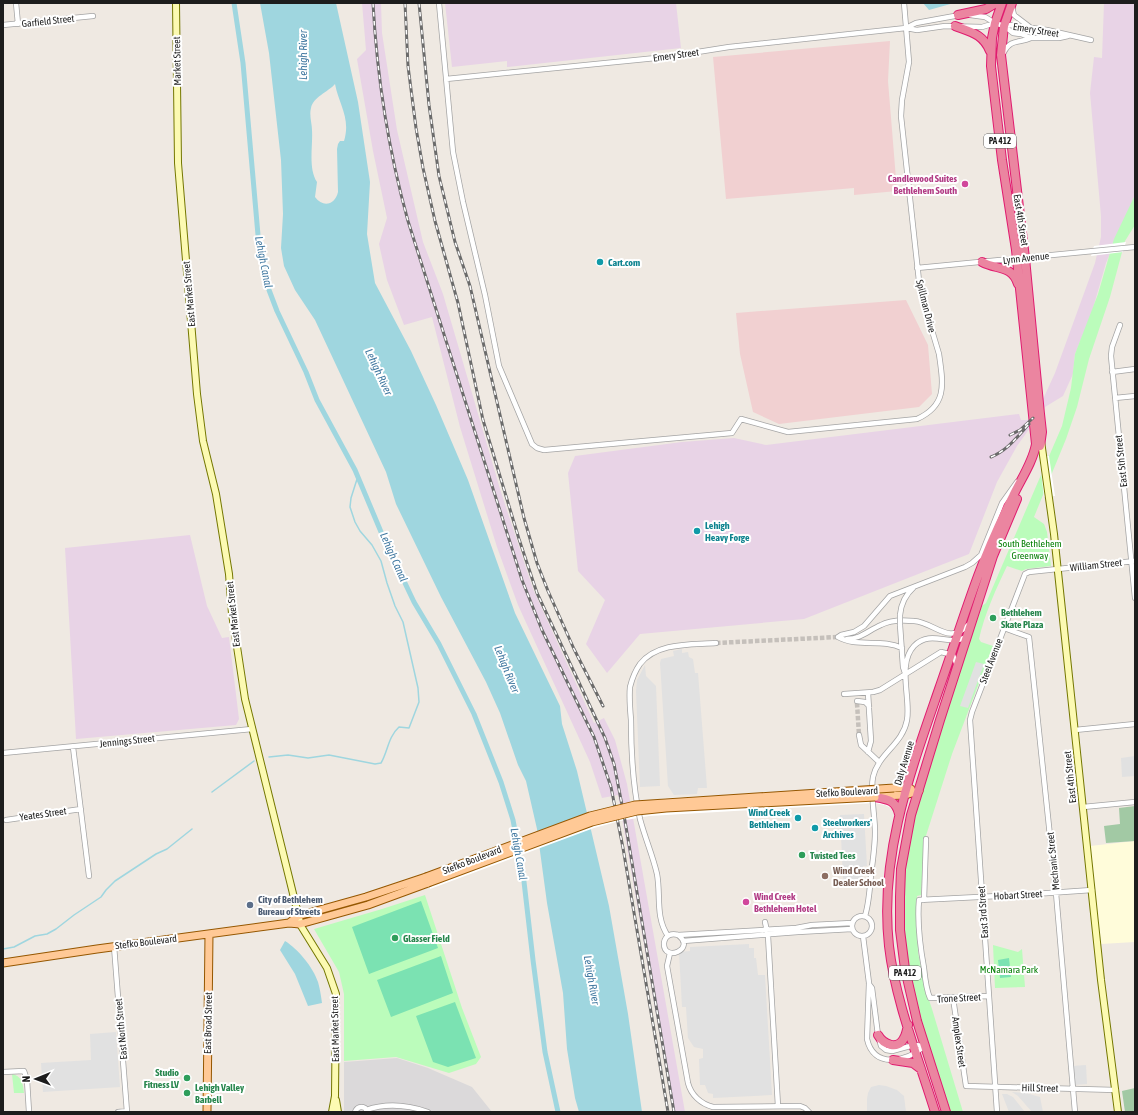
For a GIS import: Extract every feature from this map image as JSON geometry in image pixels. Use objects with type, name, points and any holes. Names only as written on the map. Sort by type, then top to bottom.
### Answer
[{"type":"highway","points":[[958,15],[986,9],[996,3]]},
{"type":"highway","name":"East 4th Street","points":[[1002,3],[995,23],[991,53],[1002,160],[1021,259],[1021,291],[1037,412],[1038,436]]},
{"type":"highway","name":"East 4th Street","points":[[1012,3],[1004,26],[1001,57],[1021,259],[1039,401],[1034,423],[1038,436]]},
{"type":"highway","points":[[955,26],[981,37],[991,53]]},
{"type":"highway","points":[[982,262],[989,266],[1001,268],[1012,273],[1016,277],[1021,291]]},
{"type":"highway","name":"Daly Avenue","points":[[935,1112],[915,1049],[894,973],[889,945],[887,921],[889,867],[899,815],[925,730],[951,654],[978,576],[994,536],[1035,450],[1038,436]]},
{"type":"highway","name":"PA 412","points":[[946,1112],[908,987],[900,939],[900,887],[903,853],[911,815],[993,556],[1007,522],[1038,457],[1038,436]]},
{"type":"highway","points":[[874,797],[884,798],[894,796],[899,815]]},
{"type":"highway","points":[[878,1035],[886,1044],[897,1044],[904,1039],[908,1025]]},
{"type":"highway","points":[[893,1060],[913,1063],[922,1070]]},
{"type":"main road","name":"Stefko Boulevard","points":[[3,963],[114,946],[289,923],[300,924],[368,905],[427,880],[590,816],[635,805],[894,796],[906,791],[919,791]]},
{"type":"main road","name":"Stefko Boulevard","points":[[289,923],[298,916],[427,880],[592,822],[636,811],[666,808],[874,797]]},
{"type":"main road","name":"East Broad Street","points":[[207,1112],[209,934]]},
{"type":"street","points":[[16,3],[18,24]]},
{"type":"street","name":"Market Street","points":[[176,3],[177,120]]},
{"type":"street","points":[[439,3],[446,79]]},
{"type":"street","name":"Spillman Drive","points":[[446,79],[453,152],[485,295],[499,366],[532,444],[537,448],[544,450],[732,433],[741,419],[788,432],[917,419],[928,414],[940,398],[942,390],[939,354],[920,290],[901,116],[902,100],[909,62],[904,3]]},
{"type":"street","points":[[1012,3],[1014,15],[1031,28]]},
{"type":"street","name":"Emery Street","points":[[906,28],[916,23],[958,15],[985,17],[1004,26],[1013,33],[1031,38],[1059,38],[1068,36]]},
{"type":"street","name":"Garfield Street","points":[[3,25],[92,16]]},
{"type":"street","name":"Emery Street","points":[[446,79],[666,57],[729,47],[906,28],[917,30],[955,26],[982,27],[995,23]]},
{"type":"street","name":"Emery Street","points":[[1004,26],[1011,25],[1031,28],[1091,40]]},
{"type":"street","points":[[1001,57],[1005,49],[1011,43],[1031,38]]},
{"type":"street","name":"East Market Street","points":[[177,120],[178,163],[198,405],[203,441],[216,494],[229,574],[232,614],[241,684],[300,924],[327,968],[336,994],[335,1096],[332,1112]]},
{"type":"street","name":"Lynn Avenue","points":[[917,268],[1135,247]]},
{"type":"street","name":"East 5th Street","points":[[1120,325],[1111,349],[1112,372],[1133,561],[1135,598]]},
{"type":"street","points":[[1112,372],[1135,369]]},
{"type":"street","points":[[1115,398],[1135,396]]},
{"type":"street","name":"East 4th Street","points":[[1038,436],[1045,463],[1106,1020],[1118,1112]]},
{"type":"street","points":[[841,637],[864,626],[890,596],[965,567],[979,558],[1002,503],[1026,470]]},
{"type":"street","name":"William Street","points":[[1057,569],[1133,561]]},
{"type":"street","name":"Steel Avenue","points":[[972,712],[1025,574],[1029,572],[1057,569]]},
{"type":"street","points":[[906,674],[903,667],[900,625],[901,605],[907,594],[921,584]]},
{"type":"street","points":[[841,637],[849,639],[860,637],[882,624],[918,621],[943,632],[952,634],[966,628],[972,620]]},
{"type":"street","name":"Mechanic Street","points":[[1004,628],[1029,637],[1056,893],[1074,1112]]},
{"type":"street","points":[[865,916],[869,899],[874,843],[874,773],[879,762],[902,735],[906,725],[908,711],[906,674],[910,652],[920,642],[934,638],[962,640],[968,636]]},
{"type":"street","points":[[841,637],[849,641],[890,644],[902,648]]},
{"type":"street","points":[[668,936],[663,929],[661,920],[657,875],[640,819],[631,749],[630,688],[632,680],[641,663],[656,652],[669,647],[716,643]]},
{"type":"street","points":[[869,706],[865,702],[857,702],[846,694],[868,693],[880,690],[938,653],[944,652],[951,654],[955,657],[957,667]]},
{"type":"street","points":[[856,693],[857,702]]},
{"type":"street","points":[[868,693],[871,741],[868,752]]},
{"type":"street","name":"East 3rd Street","points":[[972,712],[970,720],[997,1112]]},
{"type":"street","points":[[1075,730],[1135,724]]},
{"type":"street","name":"Jennings Street","points":[[3,753],[252,729]]},
{"type":"street","points":[[859,735],[861,745],[879,762]]},
{"type":"street","points":[[73,747],[89,876]]},
{"type":"street","points":[[1083,808],[1135,802]]},
{"type":"street","name":"Yeates Street","points":[[6,820],[81,809]]},
{"type":"street","points":[[922,900],[926,839]]},
{"type":"street","name":"Hobart Street","points":[[922,900],[1092,890]]},
{"type":"street","name":"Trone Street","points":[[922,900],[919,918],[921,948],[926,983],[930,998],[989,996]]},
{"type":"street","points":[[683,941],[767,932],[812,925],[852,923],[859,916],[865,916],[870,920],[872,926],[871,931],[863,936],[855,934],[852,929],[852,923]]},
{"type":"street","points":[[765,922],[767,932],[778,1106]]},
{"type":"street","points":[[678,935],[683,941],[683,946],[680,952],[674,954],[670,953],[664,946],[665,940],[672,934],[852,929]]},
{"type":"street","points":[[863,936],[869,983],[868,1043],[879,1057],[893,1060],[915,1049],[925,1046]]},
{"type":"street","name":"East North Street","points":[[114,946],[127,1112]]},
{"type":"street","points":[[670,953],[667,966],[688,1083],[691,1091],[700,1102],[713,1107],[800,1106],[809,1112]]},
{"type":"street","points":[[869,983],[872,988],[878,1035],[881,1046],[888,1050],[894,1051],[915,1049],[925,1046]]},
{"type":"street","name":"Amplex Street","points":[[953,998],[966,1086]]},
{"type":"street","points":[[3,1072],[24,1070],[27,1080],[29,1112]]},
{"type":"street","name":"Hill Street","points":[[966,1086],[1116,1090]]},
{"type":"street","name":"East Market Street","points":[[335,1096],[338,1112]]},
{"type":"street","points":[[996,1102],[1000,1112]]},
{"type":"street","points":[[355,1112],[360,1107],[367,1111],[392,1105],[426,1112]]},
{"type":"street","points":[[118,1112],[127,1112]]},
{"type":"shaded area","points":[[362,3],[381,3],[382,33],[397,130],[423,242],[443,294],[500,489],[533,589],[594,723],[604,718],[615,740],[627,784],[685,1112],[673,1112],[618,795],[602,798],[590,762],[518,605],[497,547],[460,427],[432,317],[404,325],[387,280],[379,244],[387,218],[373,151],[357,59],[366,50]]},
{"type":"shaded area","points":[[445,3],[676,3],[681,48],[507,67],[507,61],[452,67]]},
{"type":"shaded area","points":[[1104,3],[1135,3],[1135,195],[1106,263],[1091,315],[1075,354],[1073,374],[1063,396],[1045,407],[1017,446],[997,482],[969,554],[804,619],[640,634],[607,673],[586,644],[605,600],[578,571],[568,473],[575,456],[682,442],[734,438],[766,445],[1019,414],[1021,420],[1028,420],[1044,397],[1055,373],[1095,263],[1101,237],[1101,216],[1090,93],[1094,57],[1102,58]]},
{"type":"shaded area","points":[[890,41],[888,81],[897,191],[854,195],[854,188],[726,199],[713,57]]},
{"type":"shaded area","points":[[906,300],[928,345],[932,394],[919,407],[779,424],[753,412],[740,354],[736,313]]},
{"type":"shaded area","points":[[190,535],[207,606],[222,638],[229,637],[239,719],[236,725],[76,739],[65,548]]},
{"type":"shaded area","points":[[682,649],[682,653],[688,652],[689,657],[693,659],[695,673],[698,673],[707,788],[698,788],[697,794],[674,795],[668,786],[660,663],[661,659],[674,656],[673,651]]},
{"type":"shaded area","points":[[976,662],[984,664],[968,708],[960,706]]},
{"type":"shaded area","points":[[645,665],[646,676],[656,686],[660,786],[640,787],[636,691],[637,680]]},
{"type":"shaded area","points":[[1135,756],[1135,776],[1122,777],[1121,758]]},
{"type":"shaded area","points":[[864,814],[867,866],[863,866],[863,880],[860,880],[860,884],[849,885],[843,878],[840,815]]},
{"type":"shaded area","points":[[1135,841],[1135,942],[1101,944],[1090,846]]},
{"type":"shaded area","points":[[749,944],[749,948],[754,948],[754,958],[756,958],[758,975],[765,975],[772,1095],[713,1098],[713,1094],[708,1093],[705,1085],[700,1085],[699,1059],[703,1058],[703,1049],[694,1047],[688,1038],[686,1007],[682,1007],[679,952],[690,951],[690,947]]},
{"type":"shaded area","points":[[116,1032],[120,1087],[43,1092],[41,1063],[91,1060],[90,1034]]},
{"type":"shaded area","points":[[397,1058],[428,1068],[472,1087],[492,1112],[344,1112],[344,1062]]},
{"type":"shaded area","points":[[1086,1065],[1087,1084],[1074,1085],[1072,1066]]},
{"type":"shaded area","points":[[879,1085],[897,1090],[904,1096],[906,1112],[867,1112],[868,1093],[871,1087]]},
{"type":"shaded area","points":[[1012,1092],[1026,1093],[1040,1097],[1043,1112],[1032,1112],[1018,1096]]},
{"type":"shaded area","points":[[1002,1094],[1007,1094],[1013,1097],[1025,1112],[1009,1112]]},
{"type":"green space","name":"South Bethlehem Greenway","points":[[1135,195],[1135,225],[1125,241],[1110,297],[1089,359],[1077,407],[1066,439],[1034,517],[1044,524],[1047,532],[1051,566],[1026,569],[1022,571],[1007,566],[999,583],[981,629],[979,639],[981,642],[993,646],[952,754],[924,842],[921,895],[917,896],[918,952],[925,988],[963,1112],[949,1112],[920,1020],[907,967],[902,921],[905,868],[915,809],[965,653],[982,606],[986,603],[1062,426],[1071,388],[1075,354],[1098,294],[1114,239]]},
{"type":"green space","points":[[1135,806],[1135,841],[1106,843],[1104,826],[1120,824],[1119,808]]},
{"type":"green space","name":"Glasser Field","points":[[425,895],[462,1008],[481,1057],[476,1064],[449,1073],[396,1057],[344,1061],[344,994],[339,972],[314,929]]},
{"type":"green space","name":"Glasser Field","points":[[421,901],[438,948],[369,974],[352,927]]},
{"type":"green space","name":"McNamara Park","points":[[993,945],[1018,952],[1022,949],[1025,987],[995,988]]},
{"type":"green space","points":[[441,956],[453,993],[391,1017],[377,980]]},
{"type":"green space","points":[[1009,958],[1011,977],[1000,978],[998,960]]},
{"type":"green space","points":[[455,1002],[476,1058],[448,1067],[433,1062],[416,1016]]},
{"type":"green space","points":[[12,1074],[20,1079],[24,1093],[14,1093]]},
{"type":"green space","points":[[1135,1088],[1135,1112],[1125,1112],[1122,1091]]},
{"type":"water","name":"Lehigh River","points":[[260,3],[336,3],[358,102],[370,182],[367,234],[375,283],[411,351],[436,405],[468,480],[515,613],[560,706],[562,724],[577,771],[609,906],[628,1014],[642,1112],[579,1112],[575,1098],[567,1049],[563,993],[547,903],[537,829],[526,781],[518,765],[500,713],[486,682],[441,597],[396,504],[386,472],[315,320],[295,290],[284,266],[281,248],[283,214],[281,160],[269,53]],"holes":[[[335,84],[344,112],[346,133],[344,141],[340,141],[337,149],[338,192],[332,202],[325,204],[315,197],[317,182],[314,176],[312,164],[312,130],[310,111],[312,104]]]},
{"type":"water","points":[[923,3],[954,3],[929,10]]},
{"type":"water","points":[[285,941],[300,954],[313,970],[318,982],[322,1003],[308,1006],[295,974],[280,950]]},
{"type":"pier","points":[[1126,242],[1123,252],[1091,256],[1094,246]]},
{"type":"pier","points":[[1044,456],[1049,456],[1055,496],[1044,497],[1040,464],[1045,463]]},
{"type":"pier","points":[[894,783],[895,801],[891,808],[874,803],[649,816],[620,821],[594,828],[430,889],[425,874],[574,818],[617,805],[666,798],[867,787]]},
{"type":"waterway","name":"Lehigh Canal","points":[[234,3],[243,63],[258,235],[263,268],[269,290],[317,400],[355,470],[384,539],[414,602],[439,644],[474,714],[501,782],[513,820],[523,873],[545,1052],[558,1112]]},
{"type":"waterway","points":[[269,757],[288,755],[308,758],[329,755],[375,764],[381,763],[395,731],[399,727],[409,728],[419,702],[418,688],[403,622],[395,606],[381,561],[372,545],[360,531],[350,507],[351,498],[358,476]]},
{"type":"waterway","points":[[212,792],[254,761]]},
{"type":"waterway","points":[[3,949],[14,947],[35,936],[47,934],[56,929],[101,897],[115,881],[156,854],[167,849],[192,829]]},
{"type":"tunnel","points":[[716,643],[838,637]]},
{"type":"tunnel","points":[[857,703],[859,735]]},
{"type":"railway","points":[[373,3],[377,58],[384,113],[408,221],[522,580],[542,630],[594,737],[611,787],[623,848],[668,1112]]},
{"type":"railway","points":[[405,3],[408,66],[423,168],[435,221],[458,303],[483,420],[537,593],[605,738],[614,764],[674,1112]]},
{"type":"railway","points":[[419,3],[429,105],[439,176],[455,242],[470,286],[524,518],[537,563],[548,591],[574,649],[603,706]]},
{"type":"railway","points":[[1010,435],[1020,430],[1033,418]]},
{"type":"railway","points":[[991,457],[1007,447],[1029,424]]},
{"type":"place","name":"Candlewood Suites Bethlehem South","points":[[965,184]]},
{"type":"place","name":"Cart.com","points":[[600,262]]},
{"type":"place","name":"Lehigh Heavy Forge","points":[[697,531]]},
{"type":"place","name":"Bethlehem Skate Plaza","points":[[993,618]]},
{"type":"place","name":"Wind Creek Bethlehem","points":[[798,818]]},
{"type":"place","name":"Steelworkers' Archives","points":[[815,828]]},
{"type":"place","name":"Twisted Tees","points":[[802,855]]},
{"type":"place","name":"Wind Creek Dealer School","points":[[825,876]]},
{"type":"place","name":"Wind Creek Bethlehem Hotel","points":[[746,902]]},
{"type":"place","name":"City of Bethlehem Bureau of Streets","points":[[250,905]]},
{"type":"place","name":"Glasser Field","points":[[395,938]]},
{"type":"place","name":"Studio Fitness LV","points":[[187,1078]]},
{"type":"place","name":"Lehigh Valley Barbell","points":[[187,1093]]}]
